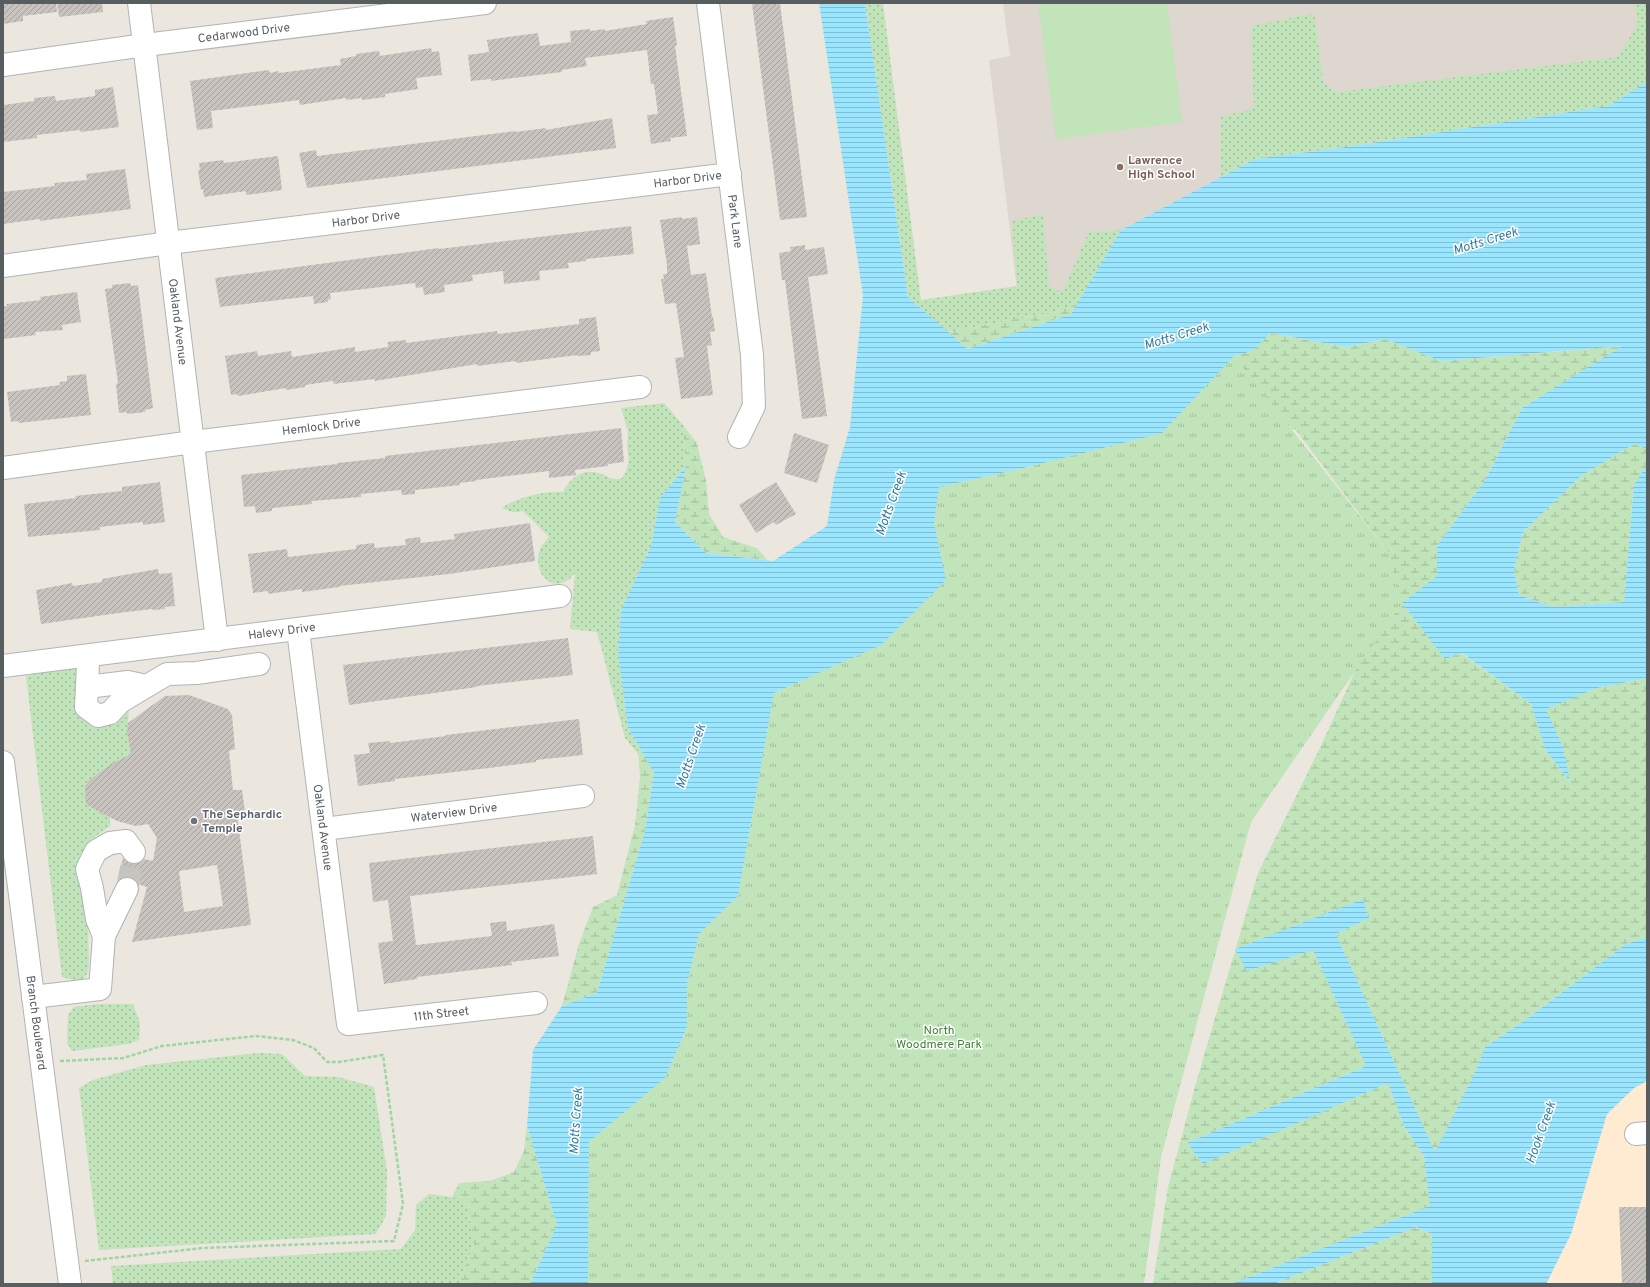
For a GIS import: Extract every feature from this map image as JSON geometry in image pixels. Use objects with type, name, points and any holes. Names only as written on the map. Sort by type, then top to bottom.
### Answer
[{"type":"street","name":"Oakland Avenue","points":[[139,3],[217,640]]},
{"type":"street","name":"Cedarwood Drive","points":[[3,65],[145,45],[485,3]]},
{"type":"street","name":"Park Lane","points":[[708,3],[752,354],[754,406],[739,437]]},
{"type":"street","name":"Harbor Drive","points":[[3,266],[169,243],[730,174]]},
{"type":"street","name":"Hemlock Drive","points":[[3,468],[193,442],[640,387]]},
{"type":"street","name":"Halevy Drive","points":[[3,666],[158,648],[560,596]]},
{"type":"street","name":"Oakland Avenue","points":[[298,630],[348,1024]]},
{"type":"street","points":[[158,648],[163,654],[167,674]]},
{"type":"street","points":[[84,657],[88,664],[86,707],[98,716],[110,714],[120,702],[167,674],[197,673],[259,664]]},
{"type":"street","points":[[87,687],[128,682],[146,686]]},
{"type":"street","name":"Branch Boulevard","points":[[4,775],[68,1274]]},
{"type":"street","name":"Waterview Drive","points":[[324,828],[584,796]]},
{"type":"street","points":[[104,936],[97,919],[87,869],[96,852],[110,843],[126,841],[134,852]]},
{"type":"street","points":[[33,998],[100,989],[104,936],[127,889]]},
{"type":"street","name":"11th Street","points":[[348,1024],[536,1003]]},
{"type":"path","points":[[41,1061],[123,1058],[162,1046],[256,1036],[293,1040],[314,1048],[327,1062],[339,1062],[382,1055],[403,1204],[394,1241],[203,1248],[68,1274]]},
{"type":"shaded area","name":"Lawrence High School","points":[[1003,3],[1647,3],[1647,82],[1255,159],[1121,230],[1071,314],[1018,297],[989,60],[1010,56]]},
{"type":"shaded area","points":[[1647,1081],[1647,1284],[1546,1284],[1571,1234],[1607,1114],[1634,1088]]},
{"type":"green space","points":[[865,3],[883,3],[921,300],[1017,286],[1012,221],[1043,214],[1049,287],[1063,292],[1088,233],[1121,230],[1078,304],[1049,313],[948,332],[908,297]]},
{"type":"green space","points":[[1038,3],[1167,3],[1182,122],[1056,139]]},
{"type":"green space","points":[[1635,3],[1647,3],[1647,82],[1608,106],[1346,147],[1255,159],[1221,176],[1221,117],[1254,108],[1251,26],[1310,14],[1315,18],[1323,83],[1337,92],[1618,57],[1638,24]]},
{"type":"green space","points":[[1078,304],[1071,314],[968,349],[948,332],[1049,313]]},
{"type":"green space","points":[[1271,333],[1346,347],[1385,339],[1441,361],[1623,346],[1522,408],[1485,480],[1437,546],[1437,576],[1461,653],[1531,704],[1545,749],[1569,781],[1563,747],[1545,709],[1597,688],[1647,678],[1647,937],[1626,944],[1528,1018],[1485,1047],[1476,1070],[1435,1153],[1336,934],[1369,918],[1247,971],[1313,949],[1366,1066],[1187,1143],[1204,1163],[1388,1083],[1404,1126],[1424,1156],[1431,1206],[1231,1284],[1153,1284],[1168,1187],[1198,1076],[1258,873],[1319,750],[1381,614],[1388,552],[1295,429],[1194,447],[788,883],[588,1284],[589,1142],[665,1078],[687,1028],[687,984],[699,934],[738,896],[774,693],[881,645],[934,523],[1234,356],[1252,351]]},
{"type":"green space","name":"North Woodmere Park","points":[[1234,356],[1388,552],[1402,603],[1251,822],[1161,1157],[1144,1284],[588,1284],[589,1142],[665,1078],[687,1028],[687,984],[699,934],[738,896],[774,693],[881,645],[946,580],[934,523],[938,487],[1019,469],[1162,433]]},
{"type":"green space","points":[[664,403],[683,425],[686,466],[660,498],[651,546],[621,610],[618,655],[628,728],[638,745],[639,755],[625,738],[597,632],[570,629],[575,573],[568,580],[561,583],[548,581],[543,576],[538,562],[540,548],[549,537],[523,511],[515,512],[502,508],[507,504],[522,498],[548,492],[563,492],[574,478],[584,473],[595,472],[614,479],[622,478],[629,461],[627,447],[628,431],[621,408]]},
{"type":"green space","points":[[683,425],[697,443],[706,481],[709,514],[723,537],[757,548],[767,560],[706,553],[675,522],[686,466]]},
{"type":"green space","points":[[1634,444],[1647,449],[1647,464],[1634,485],[1624,602],[1552,607],[1519,595],[1514,570],[1523,532],[1581,476]]},
{"type":"green space","points":[[76,665],[78,694],[81,708],[129,707],[128,723],[131,754],[111,765],[86,804],[110,818],[110,826],[89,841],[79,859],[88,916],[89,964],[86,975],[80,980],[62,977],[26,676]]},
{"type":"green space","points":[[638,745],[654,771],[645,831],[597,993],[562,1006],[579,944],[593,907],[617,895],[635,825],[640,777]]},
{"type":"green space","points":[[98,1004],[133,1004],[140,1023],[139,1040],[128,1044],[72,1051],[67,1043],[68,1015],[74,1007]]},
{"type":"green space","points":[[259,1053],[282,1054],[305,1076],[338,1077],[374,1087],[387,1171],[386,1216],[376,1234],[99,1250],[79,1088],[93,1080],[146,1065]]},
{"type":"green space","points":[[527,1126],[557,1225],[530,1284],[459,1284],[474,1244],[468,1205],[452,1197],[459,1183],[490,1181],[514,1172],[524,1151]]},
{"type":"green space","points":[[429,1194],[452,1197],[468,1205],[474,1244],[459,1284],[113,1284],[111,1266],[401,1249],[415,1230],[416,1205]]},
{"type":"green space","points":[[1416,1227],[1432,1234],[1432,1284],[1274,1284]]},
{"type":"water","name":"Motts Creek","points":[[819,3],[865,3],[908,297],[968,349],[1071,314],[1121,230],[1255,159],[1346,147],[1608,106],[1647,82],[1647,449],[1634,444],[1581,476],[1523,532],[1514,570],[1519,595],[1552,607],[1624,602],[1634,485],[1647,464],[1647,678],[1597,688],[1546,709],[1563,747],[1570,782],[1545,749],[1531,704],[1462,653],[1445,659],[1402,603],[1437,576],[1437,546],[1485,480],[1522,408],[1622,346],[1441,361],[1385,339],[1346,347],[1271,333],[1252,351],[1234,356],[1162,433],[1019,469],[939,487],[934,523],[946,580],[881,645],[774,693],[738,896],[699,934],[687,984],[687,1027],[665,1078],[589,1142],[588,1284],[530,1284],[557,1225],[527,1126],[533,1050],[562,1006],[597,993],[645,831],[654,772],[628,728],[618,655],[621,610],[651,546],[660,498],[686,466],[675,522],[706,553],[773,561],[827,526],[834,480],[850,427],[863,295]]},
{"type":"water","name":"Hook Creek","points":[[1363,899],[1369,918],[1336,934],[1435,1152],[1476,1070],[1485,1047],[1528,1018],[1626,944],[1647,937],[1647,1081],[1634,1088],[1607,1114],[1571,1234],[1546,1284],[1432,1284],[1432,1234],[1416,1227],[1274,1284],[1231,1284],[1430,1206],[1424,1156],[1404,1126],[1388,1083],[1203,1164],[1187,1143],[1366,1066],[1313,950],[1247,971],[1235,949]]},
{"type":"building","points":[[3,3],[56,3],[57,12],[23,16],[23,21],[3,24]]},
{"type":"building","points":[[57,3],[102,3],[103,12],[59,17]]},
{"type":"building","points":[[752,3],[780,3],[807,217],[780,220]]},
{"type":"building","points":[[673,17],[677,45],[675,46],[687,136],[670,138],[671,141],[651,144],[647,115],[658,114],[654,84],[651,84],[647,50],[585,58],[587,66],[562,70],[562,72],[491,81],[491,79],[471,81],[468,55],[489,52],[487,40],[538,33],[540,46],[571,42],[570,31],[605,29],[605,31],[647,24],[646,21]]},
{"type":"building","points":[[431,48],[432,52],[439,51],[442,75],[416,78],[418,89],[385,94],[385,97],[362,100],[362,98],[346,100],[346,98],[300,105],[299,100],[211,111],[213,128],[197,130],[190,81],[269,70],[270,73],[278,71],[279,73],[341,65],[340,59],[356,56],[356,54],[379,51],[380,56]]},
{"type":"building","points":[[113,87],[119,127],[81,132],[80,130],[37,135],[37,138],[3,142],[3,105],[34,101],[34,98],[55,96],[56,101],[95,96],[95,90]]},
{"type":"building","points":[[612,118],[616,148],[307,188],[299,153],[316,150],[317,156],[515,131],[546,128],[546,130]]},
{"type":"building","points":[[278,156],[282,190],[246,195],[246,191],[204,197],[203,189],[201,190],[198,170],[200,170],[199,163],[223,160],[224,163]]},
{"type":"building","points":[[125,169],[131,209],[40,221],[40,219],[3,224],[3,192],[55,186],[54,183],[87,180],[86,174]]},
{"type":"building","points":[[682,217],[682,219],[697,217],[700,244],[687,246],[691,275],[706,273],[715,331],[710,332],[712,345],[707,346],[713,395],[681,399],[675,358],[684,357],[676,303],[665,304],[661,279],[664,279],[663,274],[667,274],[667,265],[660,220]]},
{"type":"building","points":[[631,226],[634,254],[586,259],[586,261],[568,263],[569,268],[539,271],[540,280],[504,284],[503,271],[472,275],[473,281],[444,285],[445,292],[424,295],[423,287],[416,288],[415,283],[330,293],[331,299],[328,300],[328,302],[314,304],[313,296],[220,307],[215,278],[439,248]]},
{"type":"building","points":[[805,245],[805,250],[824,247],[828,274],[808,277],[827,416],[802,419],[785,280],[782,280],[779,253],[791,251],[790,247]]},
{"type":"building","points":[[130,283],[131,286],[138,285],[153,408],[145,410],[145,412],[127,414],[127,412],[119,413],[116,384],[118,383],[105,289],[112,288],[112,285]]},
{"type":"building","points":[[77,292],[81,322],[62,325],[63,330],[35,332],[36,335],[3,339],[3,307],[7,306],[7,304],[41,300],[40,297]]},
{"type":"building","points":[[596,317],[600,351],[591,352],[591,355],[577,355],[516,363],[516,361],[477,366],[477,364],[375,381],[374,379],[334,384],[333,381],[305,385],[305,387],[286,390],[286,388],[238,396],[237,394],[231,395],[225,356],[257,351],[258,356],[291,351],[292,357],[355,347],[355,352],[388,347],[388,342],[406,340],[406,343],[497,331],[498,334],[579,324],[579,319]]},
{"type":"building","points":[[86,374],[91,415],[19,423],[18,421],[11,422],[7,392],[60,385],[60,382],[67,381],[67,376]]},
{"type":"building","points":[[621,428],[624,462],[608,464],[608,466],[575,470],[576,475],[549,478],[549,471],[476,480],[459,483],[460,485],[415,490],[415,494],[402,495],[401,490],[361,494],[361,497],[312,501],[312,504],[272,508],[272,511],[256,513],[255,506],[244,507],[241,475]]},
{"type":"building","points":[[794,433],[829,445],[817,483],[784,473]]},
{"type":"building","points":[[160,482],[165,522],[143,525],[143,522],[100,527],[100,530],[28,537],[24,504],[76,498],[75,496],[122,491],[122,487]]},
{"type":"building","points":[[776,482],[796,514],[776,525],[774,522],[756,533],[739,505]]},
{"type":"building","points":[[530,523],[535,561],[449,574],[339,586],[302,592],[302,589],[268,594],[268,591],[253,593],[248,554],[287,549],[288,557],[356,549],[356,545],[374,543],[375,548],[406,545],[405,539],[420,537],[421,543],[455,539],[454,534]]},
{"type":"building","points":[[158,569],[159,574],[172,573],[175,606],[165,607],[165,609],[126,612],[41,624],[36,590],[72,583],[73,586],[102,582],[102,579]]},
{"type":"building","points":[[568,638],[573,675],[477,686],[349,705],[343,665]]},
{"type":"building","points":[[189,695],[228,709],[232,715],[235,749],[229,751],[233,790],[242,790],[245,812],[237,814],[251,925],[132,942],[147,887],[138,884],[132,878],[118,878],[123,858],[129,863],[135,864],[144,859],[153,861],[157,838],[148,824],[136,826],[117,821],[86,804],[85,786],[91,779],[111,764],[131,754],[127,732],[128,723],[165,696]],"holes":[[[217,865],[223,906],[184,912],[179,871]]]},
{"type":"building","points":[[579,719],[583,755],[395,779],[395,781],[358,786],[354,755],[370,753],[368,743],[390,741],[390,743]]},
{"type":"building","points":[[593,836],[597,874],[410,896],[416,945],[492,936],[490,923],[506,921],[507,931],[554,924],[559,956],[511,962],[512,965],[417,977],[417,979],[384,984],[378,943],[393,941],[388,900],[373,902],[369,863]]},
{"type":"building","points":[[1619,1207],[1647,1207],[1647,1284],[1622,1284]]},
{"type":"tunnel","points":[[127,889],[134,852]]},
{"type":"place","name":"Lawrence High School","points":[[1120,167]]},
{"type":"place","name":"The Sephardic Temple","points":[[194,821]]}]
